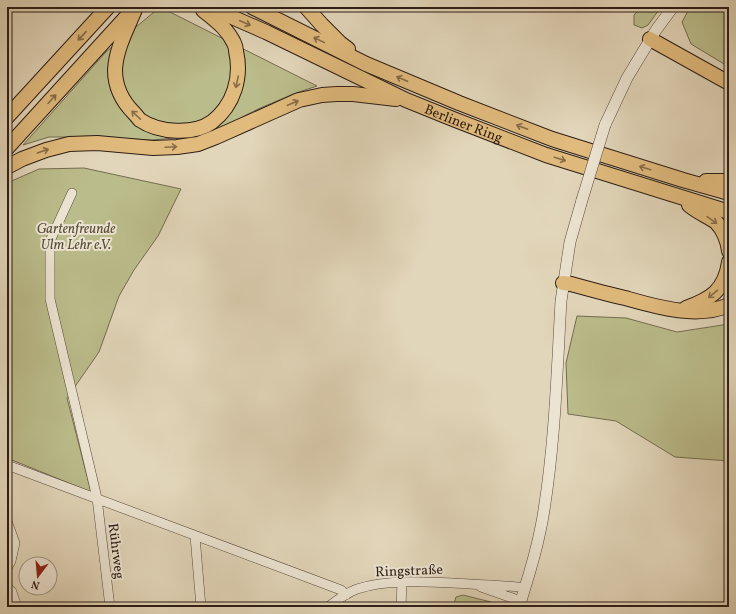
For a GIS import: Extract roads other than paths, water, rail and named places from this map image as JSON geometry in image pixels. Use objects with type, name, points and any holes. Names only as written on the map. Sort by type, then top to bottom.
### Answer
[{"type":"highway","points":[[7,117],[108,7]]},
{"type":"highway","points":[[135,7],[117,57],[115,70],[116,84],[121,97],[140,120],[165,130],[181,131],[197,129],[211,122],[221,114],[234,95],[238,79],[239,62],[234,43],[224,27],[200,7]]},
{"type":"highway","points":[[7,148],[135,7]]},
{"type":"highway","name":"Berliner Ring","points":[[210,7],[266,32],[406,100],[453,119],[546,155],[683,199],[729,212]]},
{"type":"highway","name":"Berliner Ring","points":[[252,7],[366,64],[459,103],[552,139],[729,193]]},
{"type":"highway","points":[[306,7],[340,43],[366,64]]},
{"type":"highway","points":[[650,39],[729,83]]},
{"type":"highway","points":[[7,167],[22,159],[46,150],[69,144],[97,143],[153,148],[178,147],[198,144],[216,138],[299,100],[322,95],[353,94],[406,100]]},
{"type":"highway","points":[[683,180],[729,180]]},
{"type":"highway","points":[[683,199],[695,210],[717,223],[726,238],[729,251]]},
{"type":"highway","points":[[680,310],[710,298],[717,290],[727,273],[729,262]]},
{"type":"highway","points":[[563,283],[657,307],[708,311],[729,305]]},
{"type":"street","points":[[520,604],[538,539],[548,484],[561,301],[570,242],[605,125],[627,78],[650,39],[673,7]]},
{"type":"street","name":"Rührweg","points":[[72,193],[50,241],[50,299],[96,498],[110,607]]},
{"type":"street","points":[[7,465],[340,590],[346,595]]},
{"type":"street","points":[[7,521],[15,543],[11,560],[7,568]]},
{"type":"street","points":[[195,536],[201,607]]},
{"type":"street","points":[[401,607],[402,582]]},
{"type":"street","name":"Ringstraße","points":[[328,607],[346,595],[371,585],[402,582],[446,582],[507,585],[524,588]]},
{"type":"street","name":"Ringstraße","points":[[472,584],[520,604]]},
{"type":"street","points":[[7,586],[12,592],[17,607]]},
{"type":"park label","name":"Gartenfreunde Ulm Lehr e.V.","points":[[76,236]]}]
